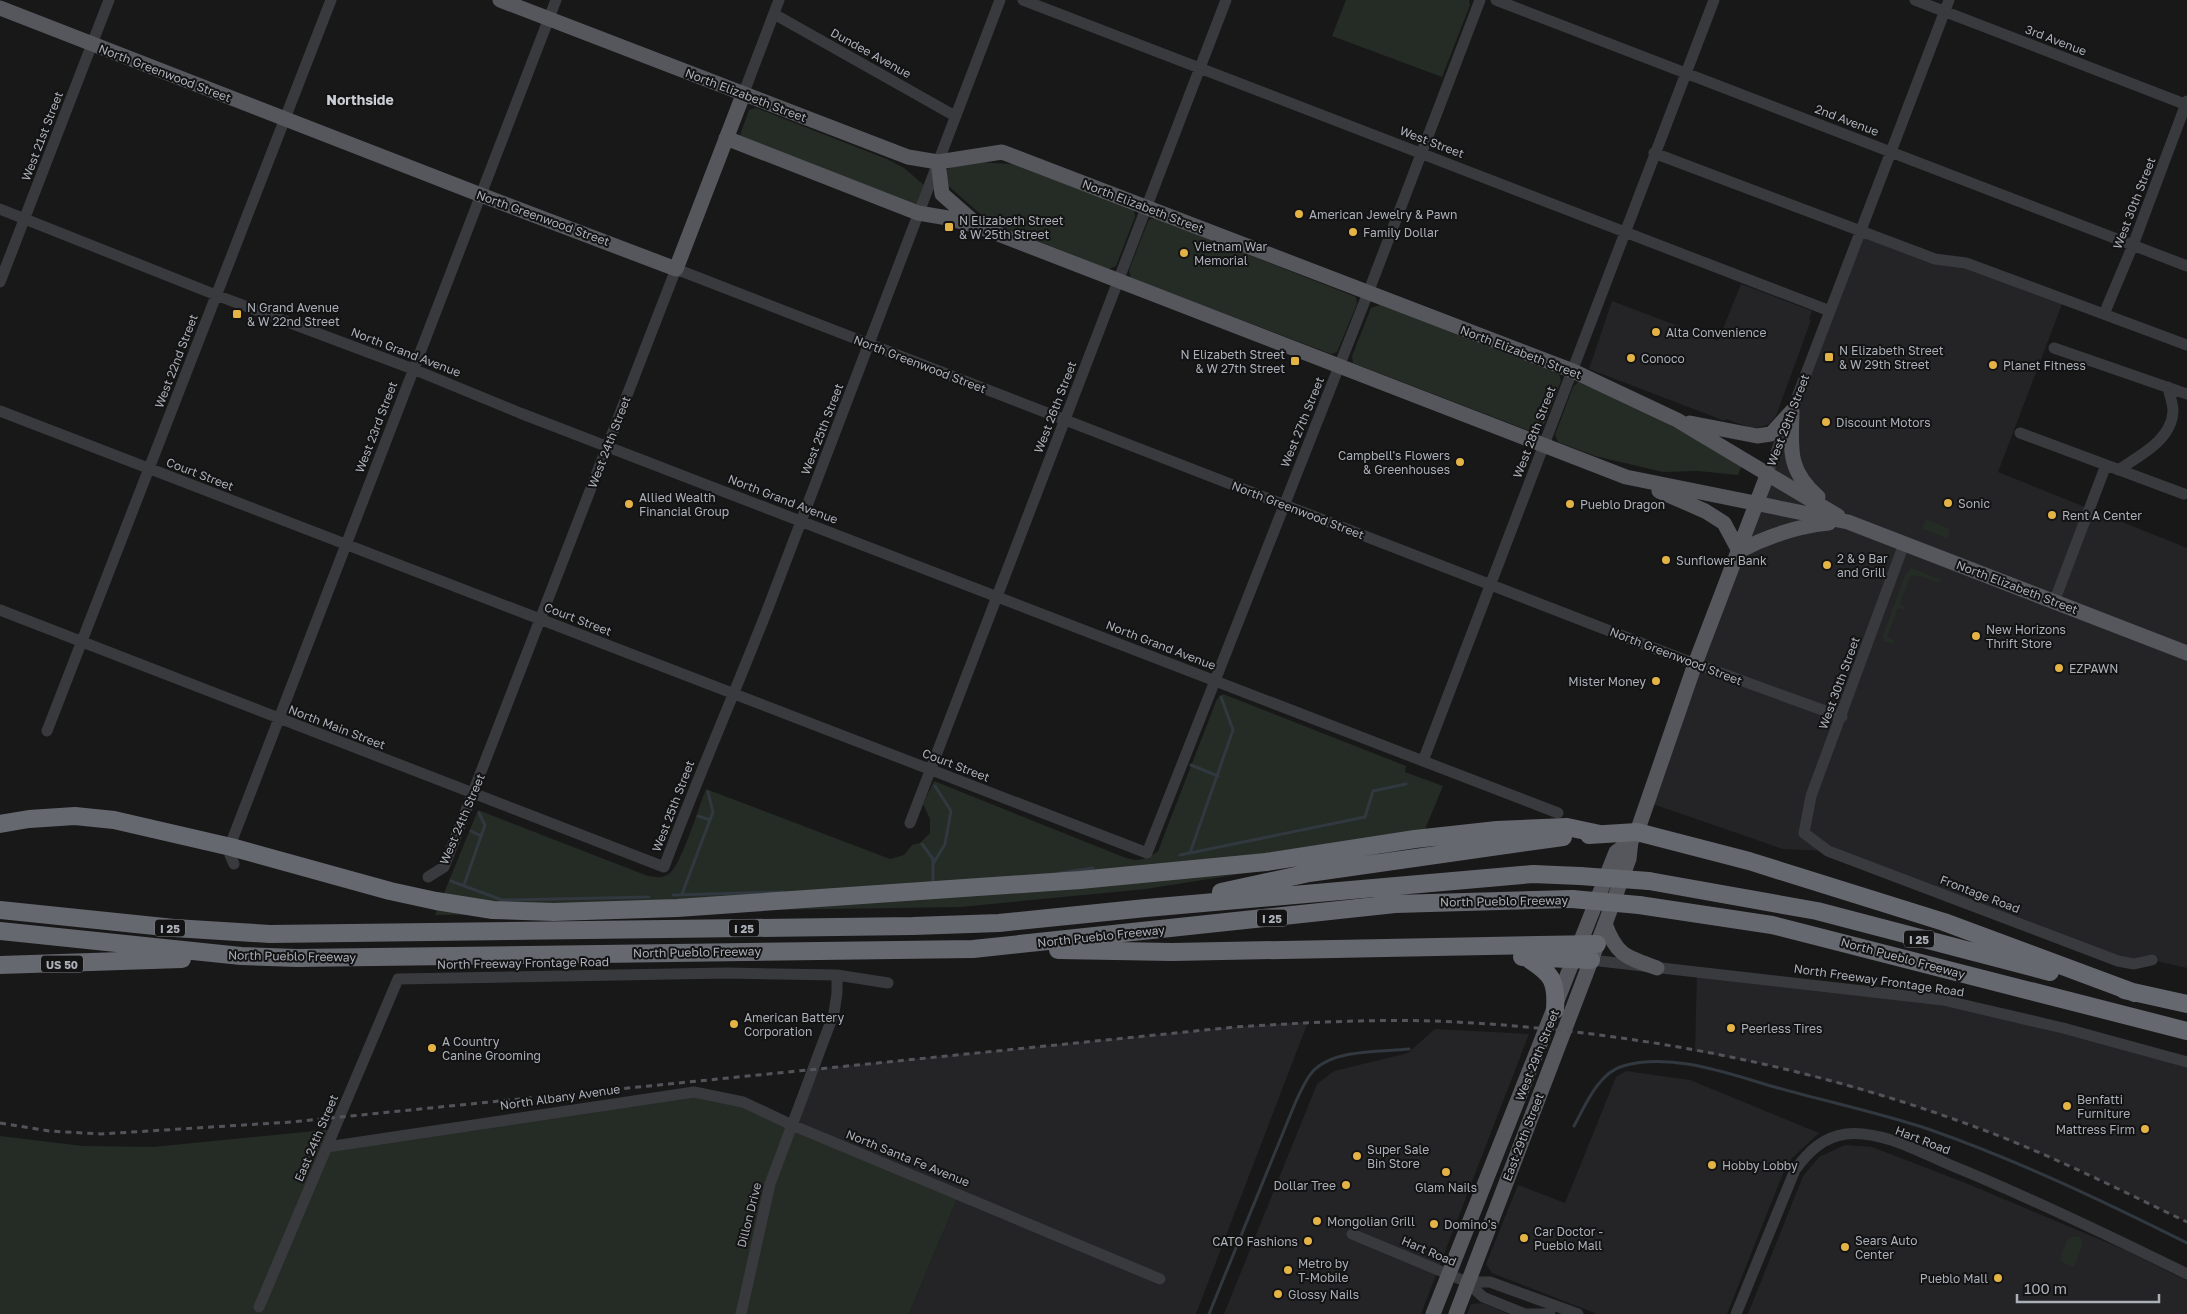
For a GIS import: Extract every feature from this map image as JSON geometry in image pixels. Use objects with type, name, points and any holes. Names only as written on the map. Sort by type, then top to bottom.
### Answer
[{"type":"highway","points":[[0,824],[29,819],[75,816],[114,820],[232,856],[436,901],[493,910],[554,912],[687,908],[1080,880],[1266,862],[1415,839],[1497,830],[1567,827],[1600,834]]},
{"type":"highway","points":[[1146,908],[1309,873],[1562,837],[1600,834],[1634,836],[1758,864],[1944,922],[2135,993]]},
{"type":"highway","name":"North Pueblo Freeway","points":[[0,910],[227,933],[341,934],[999,923],[1146,908],[1533,874],[1580,876],[1649,881],[1816,911],[2135,993],[2187,1004]]},
{"type":"highway","name":"North Pueblo Freeway","points":[[0,931],[241,956],[298,958],[973,949],[1395,904],[1572,899],[1639,905],[1772,925],[2187,1031]]},
{"type":"highway","points":[[1459,947],[1527,958],[1585,952]]},
{"type":"highway","points":[[973,949],[1172,952],[1459,947],[1585,952]]},
{"type":"highway","name":"US 50","points":[[0,965],[124,962],[241,956]]},
{"type":"highway","points":[[1527,958],[1547,971],[1553,982],[1556,992],[1555,1010]]},
{"type":"main road","name":"North Elizabeth Street","points":[[500,0],[908,157],[938,162],[1002,152],[1573,371],[1677,420],[1848,522]]},
{"type":"main road","name":"North Greenwood Street","points":[[0,8],[676,269]]},
{"type":"main road","name":"West 24th Street","points":[[676,269],[743,95]]},
{"type":"main road","name":"North Elizabeth Street","points":[[726,138],[918,213],[948,218],[980,227],[1633,479],[1848,522],[2187,653]]},
{"type":"main road","points":[[938,162],[942,194],[980,227]]},
{"type":"main road","points":[[1677,420],[1757,436],[1771,434],[1792,411]]},
{"type":"main road","points":[[1792,411],[1791,456],[1798,475],[1809,488],[1848,522]]},
{"type":"main road","name":"West 29th Street","points":[[1449,1274],[1555,1010],[1585,952],[1605,924],[1695,664],[1740,551],[1768,473]]},
{"type":"main road","points":[[1633,479],[1706,511],[1724,523],[1740,551],[1765,537],[1808,525],[1848,522]]},
{"type":"main road","name":"West 29th Street","points":[[1585,952],[1616,852],[1634,836]]},
{"type":"main road","points":[[1605,924],[1613,944],[1627,958],[1657,968]]},
{"type":"main road","name":"East 29th Street","points":[[1456,1314],[1585,952]]},
{"type":"main road","points":[[1433,1314],[1449,1274]]},
{"type":"street","name":"West 21st Street","points":[[0,282],[109,0]]},
{"type":"street","name":"West 22nd Street","points":[[47,731],[286,120],[331,0]]},
{"type":"street","name":"West 23rd Street","points":[[232,856],[278,719],[556,0]]},
{"type":"street","name":"West 24th Street","points":[[743,95],[780,0]]},
{"type":"street","name":"West 25th Street","points":[[664,867],[697,778],[734,694],[1000,0]]},
{"type":"street","name":"West Street","points":[[1023,0],[1830,311]]},
{"type":"street","name":"West 26th Street","points":[[910,823],[1226,0]]},
{"type":"street","name":"West 27th Street","points":[[1147,853],[1368,293],[1480,0]]},
{"type":"street","name":"2nd Avenue","points":[[1496,0],[2187,266]]},
{"type":"street","name":"West 28th Street","points":[[1423,761],[1714,0]]},
{"type":"street","name":"3rd Avenue","points":[[1915,0],[2187,104]]},
{"type":"street","name":"West 29th Street","points":[[1768,473],[1949,0]]},
{"type":"street","name":"Dundee Avenue","points":[[774,14],[955,116]]},
{"type":"street","name":"West 30th Street","points":[[2104,314],[2133,245],[2187,104]]},
{"type":"street","points":[[1654,153],[1935,259],[1966,263],[2187,345]]},
{"type":"street","name":"North Grand Avenue","points":[[0,209],[216,295],[413,369],[1558,813]]},
{"type":"street","name":"West 24th Street","points":[[428,877],[444,867],[676,269]]},
{"type":"street","name":"North Greenwood Street","points":[[676,269],[1695,664],[1842,717]]},
{"type":"street","points":[[2054,348],[2187,394]]},
{"type":"street","points":[[2118,470],[2156,445],[2165,432],[2173,411],[2168,387]]},
{"type":"street","name":"Court Street","points":[[0,411],[1147,853]]},
{"type":"street","points":[[2020,433],[2184,494]]},
{"type":"street","points":[[2054,602],[2106,465]]},
{"type":"street","name":"West 30th Street","points":[[1804,833],[1811,796],[1842,717],[1904,544]]},
{"type":"street","name":"North Main Street","points":[[0,610],[664,867]]},
{"type":"street","name":"Frontage Road","points":[[1804,833],[1828,851],[2118,961],[2134,964],[2152,960]]},
{"type":"street","name":"North Freeway Frontage Road","points":[[1585,952],[1657,968],[1943,1000],[2059,1027],[2187,1062]]},
{"type":"street","name":"North Freeway Frontage Road","points":[[398,979],[726,973],[837,975],[888,983]]},
{"type":"street","points":[[792,1125],[834,1013],[837,975]]},
{"type":"street","name":"East 24th Street","points":[[259,1307],[398,979]]},
{"type":"street","name":"North Albany Avenue","points":[[327,1147],[694,1092],[743,1102],[792,1125]]},
{"type":"street","name":"North Santa Fe Avenue","points":[[792,1125],[1160,1279]]},
{"type":"street","name":"Dillon Drive","points":[[742,1314],[770,1184],[792,1125]]},
{"type":"street","name":"Hart Road","points":[[1736,1314],[1795,1170],[1805,1155],[1824,1141],[1847,1134],[1871,1136],[1899,1144],[2064,1214],[2187,1274]]},
{"type":"street","name":"Hart Road","points":[[1352,1234],[1467,1282],[1483,1297],[1524,1314]]},
{"type":"street","name":"Hart Road","points":[[1467,1282],[1490,1282],[1578,1314]]},
{"type":"street","points":[[1524,1314],[1550,1314]]},
{"type":"shaded area","points":[[1346,0],[1469,0],[1470,5],[1442,77],[1332,36]]},
{"type":"shaded area","points":[[756,108],[887,159],[904,168],[924,185],[917,204],[915,205],[739,138],[749,110]]},
{"type":"shaded area","points":[[977,162],[1012,164],[1134,210],[1135,217],[1116,266],[1109,269],[1002,227],[985,218],[945,183],[944,172],[948,169],[960,164]]},
{"type":"shaded area","points":[[1155,218],[1356,297],[1357,304],[1337,352],[1331,354],[1131,278],[1129,270],[1147,224],[1149,220]]},
{"type":"shaded area","points":[[1861,230],[2064,299],[1998,472],[2187,548],[2187,968],[2152,960],[2134,964],[1828,851],[1783,849],[1647,802]]},
{"type":"shaded area","points":[[1741,284],[1812,311],[1809,319],[1811,320],[1776,416],[1769,424],[1754,429],[1726,419],[1725,421],[1589,369],[1612,301],[1718,341]]},
{"type":"shaded area","points":[[1380,305],[1559,374],[1561,381],[1542,430],[1535,433],[1353,363],[1352,356],[1371,308]]},
{"type":"shaded area","points":[[1578,382],[1625,400],[1742,465],[1738,475],[1698,471],[1663,472],[1595,456],[1558,442],[1555,435],[1573,387]]},
{"type":"shaded area","points":[[1926,519],[1950,529],[1947,538],[1922,529]]},
{"type":"shaded area","points":[[1911,568],[1942,580],[1938,583],[1920,576],[1911,575],[1900,603],[1907,610],[1898,608],[1887,637],[1894,641],[1892,644],[1884,641],[1883,636],[1905,575]]},
{"type":"shaded area","points":[[1223,694],[1406,766],[1405,772],[1443,786],[1418,846],[1146,889],[960,907],[435,915],[478,810],[648,876],[659,877],[670,873],[680,858],[706,789],[890,859],[904,855],[912,845],[920,843],[930,833],[930,819],[923,804],[934,781],[1126,858],[1143,859],[1158,851],[1217,699]]},
{"type":"shaded area","points":[[1697,972],[1943,1000],[2187,1062],[2187,1222],[2076,1168],[1972,1125],[1906,1103],[1778,1067],[1695,1051]]},
{"type":"shaded area","points":[[1308,1022],[1196,1314],[909,1314],[959,1194],[792,1125],[814,1069],[1235,1027]]},
{"type":"shaded area","points":[[1435,1029],[1529,1034],[1421,1314],[1224,1314],[1317,1084],[1334,1071],[1408,1053]]},
{"type":"shaded area","points":[[1626,1071],[1690,1080],[1819,1133],[1792,1158],[1784,1171],[1727,1314],[1597,1314],[1492,1273],[1486,1264],[1518,1185],[1565,1203],[1616,1077]]},
{"type":"shaded area","points":[[694,1092],[743,1102],[959,1194],[909,1314],[0,1314],[0,1136],[83,1146],[153,1147],[335,1129],[328,1147]]},
{"type":"shaded area","points":[[1845,1145],[1872,1147],[1963,1182],[2125,1250],[2187,1281],[2187,1314],[1748,1314],[1803,1176],[1819,1157]]},
{"type":"shaded area","points":[[2073,1236],[2080,1237],[2083,1244],[2074,1267],[2062,1262],[2060,1258],[2067,1240]]},
{"type":"shaded area","points":[[1482,1303],[1509,1314],[1467,1314],[1471,1304]]},
{"type":"waterway","points":[[1190,853],[1233,730],[1221,697]]},
{"type":"waterway","points":[[1191,765],[1218,776]]},
{"type":"waterway","points":[[1180,855],[1365,817],[1373,791],[1406,784]]},
{"type":"waterway","points":[[933,864],[945,844],[951,811],[935,786]]},
{"type":"waterway","points":[[682,894],[713,812],[708,792]]},
{"type":"waterway","points":[[464,885],[485,825],[479,813]]},
{"type":"waterway","points":[[698,816],[710,820]]},
{"type":"waterway","points":[[471,831],[481,836]]},
{"type":"waterway","points":[[922,844],[933,859],[933,883]]},
{"type":"waterway","points":[[1059,873],[1093,868]]},
{"type":"waterway","points":[[451,881],[502,900],[649,897]]},
{"type":"waterway","points":[[673,895],[783,892]]},
{"type":"waterway","points":[[1209,1314],[1296,1101],[1311,1073],[1323,1063],[1346,1055],[1372,1051],[1409,1049]]},
{"type":"waterway","points":[[1574,1126],[1593,1091],[1614,1070],[1642,1062],[1681,1063],[1701,1066],[1893,1118],[1964,1142],[2061,1182],[2187,1243]]},
{"type":"railway","points":[[0,1123],[49,1131],[101,1134],[291,1122],[1235,1027],[1359,1021],[1433,1021],[1570,1031],[1638,1040],[1773,1066],[1840,1083],[1970,1125],[2026,1147],[2187,1222]]},
{"type":"place","name":"American Jewelry & Pawn","points":[[1299,214]]},
{"type":"place","name":"N Elizabeth Street & W 25th Street","points":[[949,227]]},
{"type":"place","name":"Family Dollar","points":[[1353,232]]},
{"type":"place","name":"Vietnam War Memorial","points":[[1184,253]]},
{"type":"place","name":"N Grand Avenue & W 22nd Street","points":[[237,314]]},
{"type":"place","name":"Alta Convenience","points":[[1656,332]]},
{"type":"place","name":"N Elizabeth Street & W 29th Street","points":[[1829,357]]},
{"type":"place","name":"Conoco","points":[[1631,358]]},
{"type":"place","name":"N Elizabeth Street & W 27th Street","points":[[1295,361]]},
{"type":"place","name":"Planet Fitness","points":[[1993,365]]},
{"type":"place","name":"Discount Motors","points":[[1826,422]]},
{"type":"place","name":"Campbell's Flowers & Greenhouses","points":[[1460,462]]},
{"type":"place","name":"Sonic","points":[[1948,503]]},
{"type":"place","name":"Allied Wealth Financial Group","points":[[629,504]]},
{"type":"place","name":"Pueblo Dragon","points":[[1570,504]]},
{"type":"place","name":"Rent A Center","points":[[2052,515]]},
{"type":"place","name":"Sunflower Bank","points":[[1666,560]]},
{"type":"place","name":"2 & 9 Bar and Grill","points":[[1827,565]]},
{"type":"place","name":"New Horizons Thrift Store","points":[[1976,636]]},
{"type":"place","name":"EZPAWN","points":[[2059,668]]},
{"type":"place","name":"Mister Money","points":[[1656,681]]},
{"type":"place","name":"American Battery Corporation","points":[[734,1024]]},
{"type":"place","name":"Peerless Tires","points":[[1731,1028]]},
{"type":"place","name":"A Country Canine Grooming","points":[[432,1048]]},
{"type":"place","name":"Benfatti Furniture","points":[[2067,1106]]},
{"type":"place","name":"Mattress Firm","points":[[2145,1129]]},
{"type":"place","name":"Super Sale Bin Store","points":[[1357,1156]]},
{"type":"place","name":"Hobby Lobby","points":[[1712,1165]]},
{"type":"place","name":"Glam Nails","points":[[1446,1172]]},
{"type":"place","name":"Dollar Tree","points":[[1346,1185]]},
{"type":"place","name":"Mongolian Grill","points":[[1317,1221]]},
{"type":"place","name":"Domino's","points":[[1434,1224]]},
{"type":"place","name":"Car Doctor - Pueblo Mall","points":[[1524,1238]]},
{"type":"place","name":"CATO Fashions","points":[[1308,1241]]},
{"type":"place","name":"Sears Auto Center","points":[[1845,1247]]},
{"type":"place","name":"Metro by T-Mobile","points":[[1288,1270]]},
{"type":"place","name":"Pueblo Mall","points":[[1998,1278]]},
{"type":"place","name":"Glossy Nails","points":[[1278,1294]]},
{"type":"district","name":"Northside","points":[[360,99]]}]
